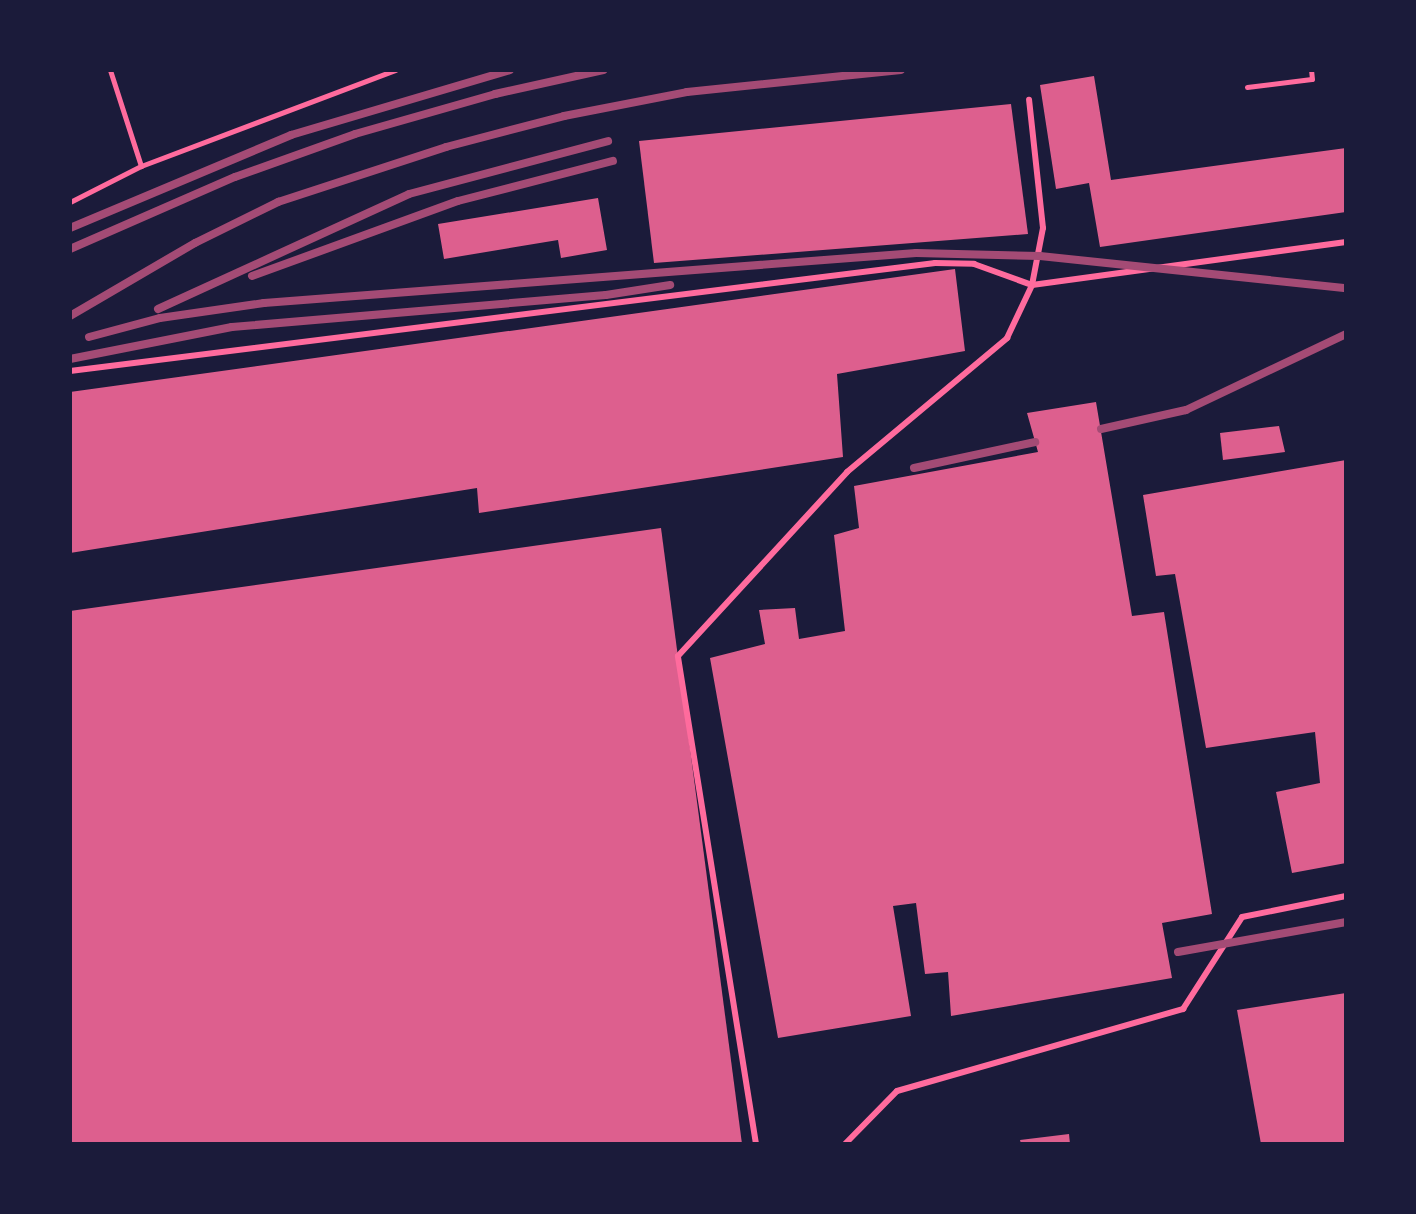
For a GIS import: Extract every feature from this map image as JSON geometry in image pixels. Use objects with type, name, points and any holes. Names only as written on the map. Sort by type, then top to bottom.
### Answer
[{"type":"lane","points":[[756,1144],[678,656],[847,472],[988,359],[1007,338],[1032,285],[1043,212],[1029,100]]},
{"type":"lane","points":[[70,371],[935,263],[974,264],[1032,285],[1346,242]]},
{"type":"lane","points":[[845,1144],[897,1091],[1183,1008],[1242,917],[1346,896]]},
{"type":"path","points":[[110,70],[141,166]]},
{"type":"path","points":[[70,202],[141,166],[395,70]]},
{"type":"path","points":[[1246,87],[1312,79],[1311,70]]},
{"type":"building","points":[[1094,76],[1111,180],[1346,148],[1346,212],[1100,247],[1089,183],[1056,189],[1040,85]]},
{"type":"building","points":[[1011,104],[1028,234],[654,263],[639,141]]},
{"type":"building","points":[[598,198],[607,250],[561,258],[558,240],[444,259],[438,224]]},
{"type":"building","points":[[955,269],[965,351],[837,374],[843,457],[479,513],[477,488],[70,553],[70,392]]},
{"type":"building","points":[[1096,402],[1132,616],[1164,612],[1212,914],[1162,923],[1172,978],[951,1016],[948,972],[925,974],[916,903],[893,906],[911,1016],[778,1038],[710,658],[765,644],[759,610],[795,608],[799,639],[845,631],[834,535],[859,528],[854,486],[1038,452],[1027,413]]},
{"type":"building","points":[[1279,426],[1285,452],[1223,460],[1220,433]]},
{"type":"building","points":[[1346,460],[1346,863],[1292,873],[1276,792],[1320,783],[1315,732],[1206,748],[1175,574],[1156,576],[1143,495]]},
{"type":"building","points":[[661,528],[742,1144],[70,1144],[70,611]]},
{"type":"building","points":[[1346,993],[1346,1144],[1261,1144],[1237,1010]]},
{"type":"building","points":[[1069,1134],[1070,1144],[1021,1144],[1020,1140]]},
{"type":"railway","points":[[70,228],[291,135],[510,70]]},
{"type":"railway","points":[[70,249],[235,177],[355,134],[495,94],[603,70]]},
{"type":"railway","points":[[70,316],[195,243],[278,202],[446,147],[564,116],[687,92],[901,70]]},
{"type":"railway","points":[[158,309],[409,194],[608,141]]},
{"type":"railway","points":[[252,276],[458,201],[613,161]]},
{"type":"railway","points":[[89,337],[160,318],[264,303],[916,253],[1040,256],[1346,288]]},
{"type":"railway","points":[[70,359],[232,327],[606,295],[670,285]]},
{"type":"railway","points":[[1101,429],[1186,410],[1346,334]]},
{"type":"railway","points":[[914,468],[1035,442]]},
{"type":"railway","points":[[1178,952],[1346,922]]}]
